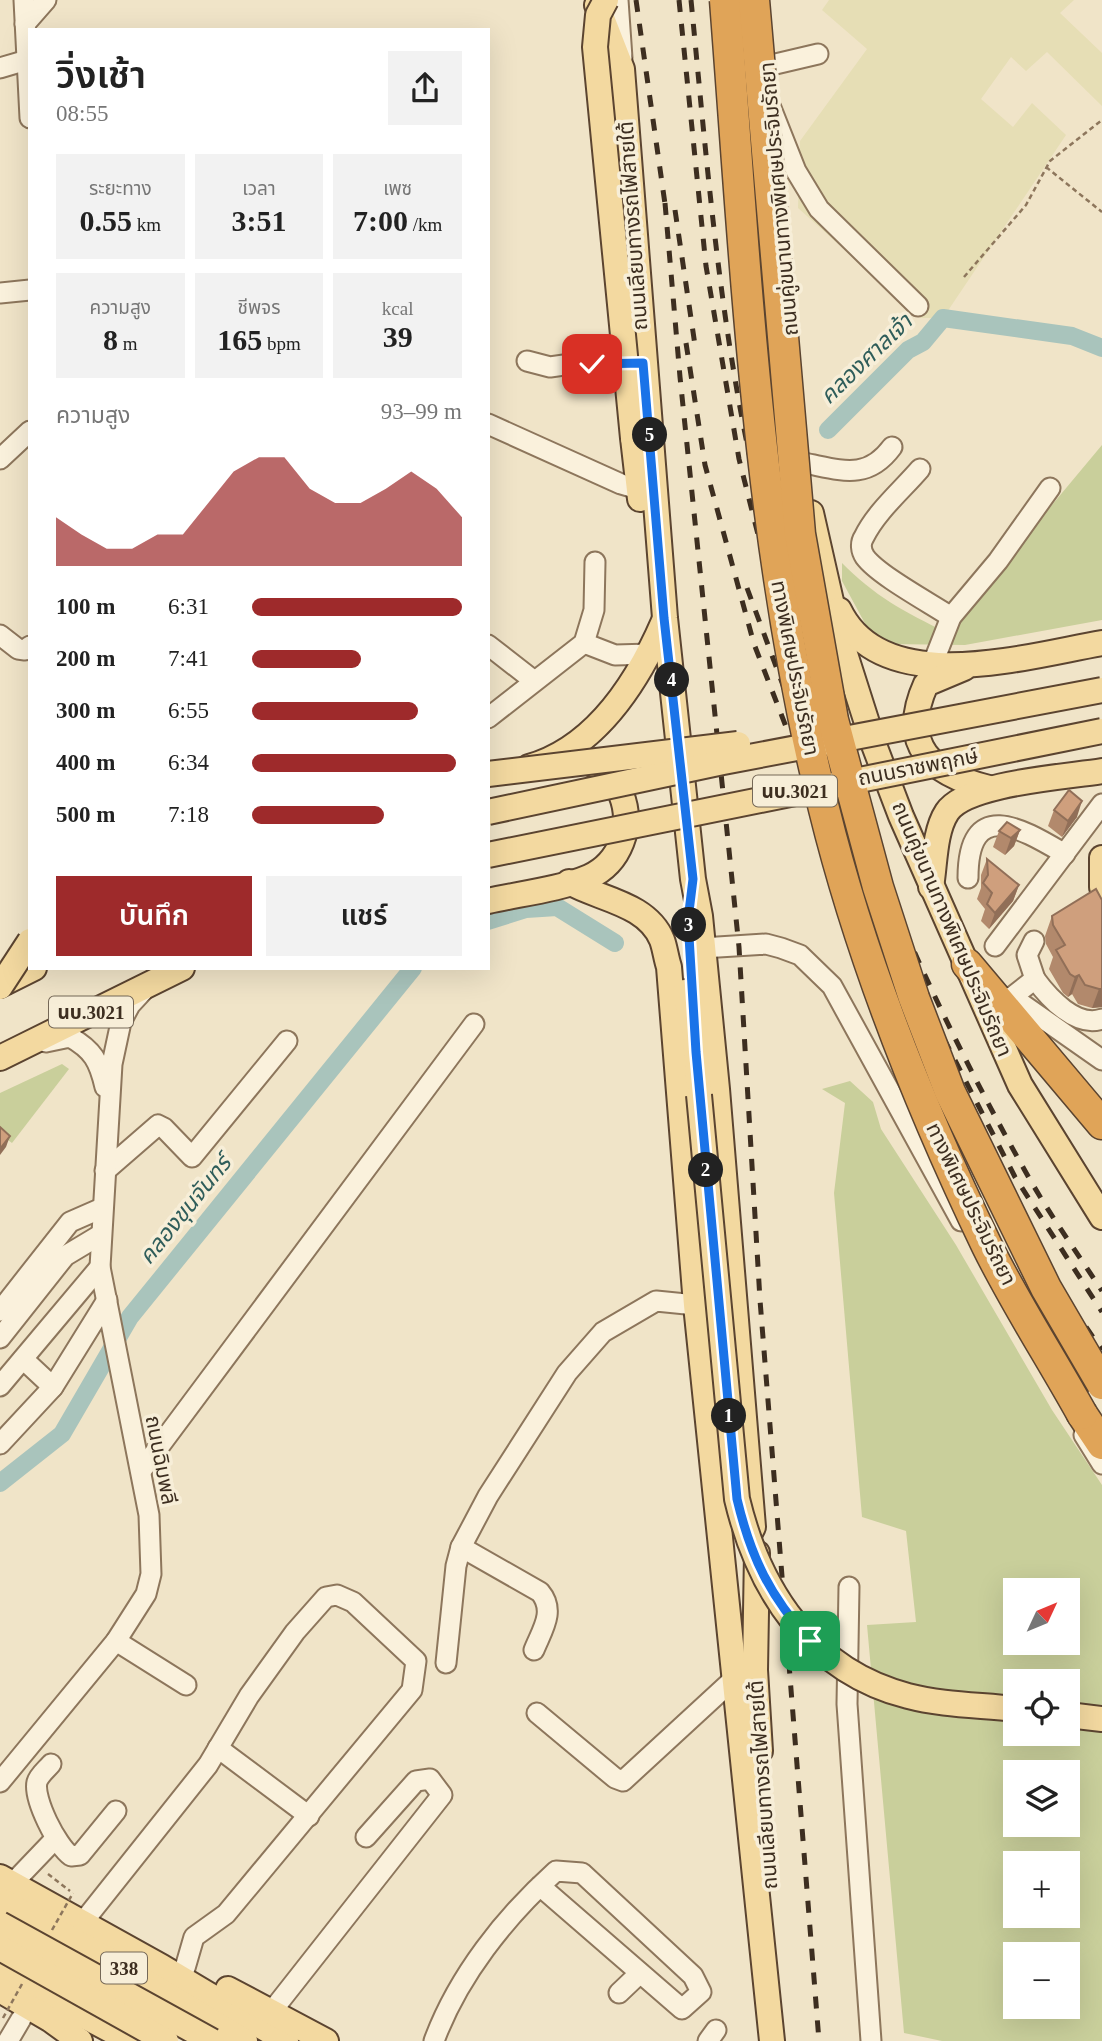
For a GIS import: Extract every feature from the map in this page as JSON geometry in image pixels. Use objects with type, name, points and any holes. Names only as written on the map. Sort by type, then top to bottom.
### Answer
[{"type":"highway","name":"ทางพิเศษประจิมรัถยา","points":[[725,0],[757,411],[775,564],[790,658],[824,811],[900,1048],[956,1177],[989,1250],[1102,1444]]},
{"type":"highway","name":"ทางพิเศษประจิมรัถยา","points":[[754,0],[800,534],[833,720],[878,887],[914,998],[950,1092],[1040,1276],[1102,1384]]},
{"type":"highway","points":[[967,964],[1007,1002],[1102,1124]]},
{"type":"main road","name":"ถนนเลียบทางรถไฟสายใต้","points":[[595,0],[622,69],[664,608],[702,948],[753,1527],[751,1533],[731,1540],[723,1555]]},
{"type":"main road","points":[[547,761],[579,739],[617,704],[650,654],[664,608],[638,489],[595,47],[598,15],[606,0]]},
{"type":"main road","points":[[711,0],[728,26],[742,84],[783,472],[812,520]]},
{"type":"main road","name":"ถนนคู่ขนานทางพิเศษประจิมรัถยา","points":[[762,0],[780,265],[812,520],[825,581],[874,745],[931,888],[1020,1085],[1102,1217]]},
{"type":"main road","points":[[825,581],[847,627],[860,639],[892,658],[910,663],[972,665]]},
{"type":"main road","points":[[989,788],[950,776],[937,768],[917,734],[915,715],[926,684],[972,665],[1102,642]]},
{"type":"main road","name":"ถนนราชพฤกษ์","points":[[490,812],[605,785],[1102,690]]},
{"type":"main road","name":"ถนนราชพฤกษ์","points":[[490,855],[1102,731]]},
{"type":"main road","points":[[490,776],[718,746],[853,736]]},
{"type":"main road","points":[[490,775],[547,761],[577,759],[593,764],[609,775],[620,792],[626,811],[625,832],[618,851],[597,872],[569,882],[490,901]]},
{"type":"main road","points":[[931,888],[937,841],[947,813],[965,795],[989,788],[1102,771]]},
{"type":"main road","points":[[1102,858],[1102,887]]},
{"type":"main road","points":[[693,879],[688,920],[699,1095],[737,1499],[745,1533],[760,1573],[783,1610],[810,1641],[835,1662],[861,1677],[908,1696],[1003,1708]]},
{"type":"main road","points":[[569,882],[586,892],[627,906],[670,946],[695,1034]]},
{"type":"main road","name":"ถนนเลียบทางรถไฟสายใต้","points":[[663,940],[673,989],[696,1305],[772,2041]]},
{"type":"main road","points":[[0,986],[28,944]]},
{"type":"main road","points":[[0,986],[30,970]]},
{"type":"main road","name":"นบ.3021","points":[[10,1053],[175,972]]},
{"type":"main road","name":"ถนนเลียบทางรถไฟสายใต้","points":[[741,1537],[752,1541],[757,1551],[756,1680],[784,2041]]},
{"type":"main road","points":[[1080,1703],[1102,1702]]},
{"type":"main road","points":[[1080,1716],[1102,1719]]},
{"type":"main road","points":[[11,1889],[120,1966]]},
{"type":"main road","name":"338","points":[[11,1889],[174,1967],[286,2041]]},
{"type":"main road","name":"338","points":[[11,1889],[120,1966],[245,2041]]},
{"type":"main road","name":"338","points":[[0,1924],[212,2041]]},
{"type":"main road","name":"338","points":[[0,1948],[166,2041]]},
{"type":"main road","points":[[174,1967],[272,2011],[326,2041]]},
{"type":"main road","points":[[0,1971],[131,2041]]},
{"type":"main road","points":[[0,1990],[51,2020],[79,2041]]},
{"type":"main road","points":[[11,2013],[79,2041]]},
{"type":"street","points":[[24,0],[28,79]]},
{"type":"street","points":[[25,24],[46,0]]},
{"type":"street","points":[[618,0],[622,69]]},
{"type":"street","points":[[767,66],[818,54]]},
{"type":"street","points":[[0,68],[27,60]]},
{"type":"street","points":[[770,107],[796,171],[819,209],[918,306]]},
{"type":"street","points":[[0,293],[28,290]]},
{"type":"street","points":[[527,361],[550,367],[578,363],[643,363]]},
{"type":"street","points":[[490,425],[621,484],[638,489]]},
{"type":"street","points":[[3,449],[28,432]]},
{"type":"street","points":[[804,463],[863,471],[876,465],[892,447]]},
{"type":"street","points":[[920,469],[872,524],[862,538],[861,549],[866,558],[879,569],[951,617]]},
{"type":"street","points":[[933,663],[951,617],[998,561],[1050,488]]},
{"type":"street","points":[[490,716],[533,680],[584,643],[594,610],[595,562]]},
{"type":"street","points":[[0,635],[18,649],[28,648]]},
{"type":"street","points":[[584,643],[615,655],[650,654]]},
{"type":"street","points":[[490,647],[533,680]]},
{"type":"street","points":[[995,946],[1102,804]]},
{"type":"street","points":[[968,878],[968,859],[974,845],[981,834],[992,826],[1019,827],[1065,854]]},
{"type":"street","points":[[1034,941],[1027,955],[1035,979],[1046,994],[1066,1011],[1084,1020],[1102,1018]]},
{"type":"street","points":[[702,948],[766,944],[781,948],[800,955],[832,986],[1045,1374],[1102,1464]]},
{"type":"street","name":"ถนนฉิมพลี","points":[[0,1782],[116,1642],[146,1594],[151,1574],[149,1515],[100,1267],[100,1235],[108,1098],[121,1022],[130,1005],[175,972]]},
{"type":"street","points":[[1035,979],[1007,1002],[1102,1060]]},
{"type":"street","points":[[141,1471],[474,1024]]},
{"type":"street","name":"ถนนฉิมพลี","points":[[10,1053],[70,1037],[88,1048],[99,1061],[108,1098]]},
{"type":"street","points":[[105,1171],[158,1125],[192,1157],[287,1041]]},
{"type":"street","points":[[0,1311],[70,1222],[102,1208]]},
{"type":"street","points":[[0,1338],[65,1256],[100,1235]]},
{"type":"street","points":[[0,1386],[100,1267]]},
{"type":"street","points":[[446,1663],[456,1566],[461,1547],[535,1419],[567,1373],[603,1332],[656,1301],[696,1305]]},
{"type":"street","points":[[0,1444],[52,1387],[108,1306]]},
{"type":"street","points":[[23,1359],[52,1387]]},
{"type":"street","points":[[461,1547],[540,1592],[546,1600],[549,1612],[534,1650]]},
{"type":"street","points":[[849,1587],[847,1704],[872,2041]]},
{"type":"street","points":[[83,1922],[218,1748],[249,1696],[314,1608],[326,1597],[337,1595],[354,1602],[416,1661],[412,1690],[226,1914],[194,1937],[174,1967]]},
{"type":"street","points":[[116,1642],[186,1685]]},
{"type":"street","points":[[537,1713],[615,1778],[623,1781],[736,1677]]},
{"type":"street","points":[[218,1748],[309,1816]]},
{"type":"street","points":[[51,1764],[40,1776],[36,1791],[55,1839],[71,1857],[79,1856],[116,1811]]},
{"type":"street","points":[[272,2011],[442,1795],[430,1779],[416,1781],[366,1837]]},
{"type":"street","points":[[11,1889],[55,1839]]},
{"type":"street","points":[[434,2041],[442,2019],[495,1933],[540,1886],[556,1871],[582,1873],[693,1976],[701,1992],[682,2009],[540,1886]]},
{"type":"street","points":[[619,1993],[640,1973]]},
{"type":"street","points":[[8,2041],[11,2013]]},
{"type":"path","points":[[964,277],[1026,205],[1046,167],[1102,120]]},
{"type":"path","points":[[1046,167],[1102,212]]},
{"type":"path","points":[[47,1872],[73,1894]]},
{"type":"shaded area","points":[[829,0],[1074,0],[1060,13],[1102,53],[1102,106],[1047,52],[1026,71],[1011,57],[981,99],[1013,127],[1032,103],[1066,135],[943,318],[921,318],[798,208],[800,141],[867,49],[822,10]]},
{"type":"green space","points":[[1102,445],[1102,620],[965,645],[888,644],[868,629],[842,581],[842,563],[866,585],[891,602],[946,632]]},
{"type":"green space","points":[[62,1064],[69,1069],[12,1143],[0,1134],[0,1093]]},
{"type":"green space","points":[[850,1081],[873,1102],[881,1129],[956,1245],[1052,1410],[1102,1485],[1102,2041],[942,2041],[904,2033],[867,1625],[916,1622],[906,1531],[862,1517],[834,1193],[845,1103],[822,1089]]},
{"type":"building","points":[[1069,790],[1082,801],[1068,821],[1054,810]]},
{"type":"building","points":[[1007,822],[1020,830],[1011,838],[999,831]]},
{"type":"building","points":[[987,859],[1019,885],[995,913],[987,904],[992,893],[983,883],[988,875]]},
{"type":"building","points":[[1096,889],[1102,900],[1102,989],[1085,985],[1079,975],[1075,977],[1070,974],[1056,950],[1065,945],[1053,925],[1052,916]]},
{"type":"building","points":[[0,1127],[10,1136],[0,1149]]},
{"type":"waterway","name":"คลองศาลเจ้า","points":[[828,430],[908,350],[923,342],[943,318],[1072,336],[1102,348]]},
{"type":"waterway","name":"คลองขุนจันทร์","points":[[490,920],[526,909],[557,907],[615,943]]},
{"type":"waterway","name":"คลองขุนจันทร์","points":[[0,1483],[62,1434],[130,1317],[411,970]]},
{"type":"railway","points":[[636,0],[666,211]]},
{"type":"railway","points":[[679,0],[706,266],[739,459],[779,618],[832,783],[906,965],[1015,1177],[1102,1312]]},
{"type":"railway","points":[[691,0],[714,230],[729,344],[750,458],[798,643],[861,824],[936,999],[1033,1185],[1102,1291]]},
{"type":"railway","points":[[665,203],[680,377],[739,947],[760,1300],[819,2041]]},
{"type":"railway","points":[[675,210],[696,352]]},
{"type":"railway","points":[[686,343],[705,465],[754,644],[877,962],[949,1121],[1055,1300],[1102,1369]]},
{"type":"railway","points":[[747,588],[859,890],[915,1019],[1057,1283]]},
{"type":"railway","points":[[1086,1327],[1102,1350]]},
{"type":"route","points":[[592,364],[643,363],[664,618],[693,879],[688,920],[696,1052],[737,1499],[745,1533],[760,1573],[783,1610],[810,1641]]}]
